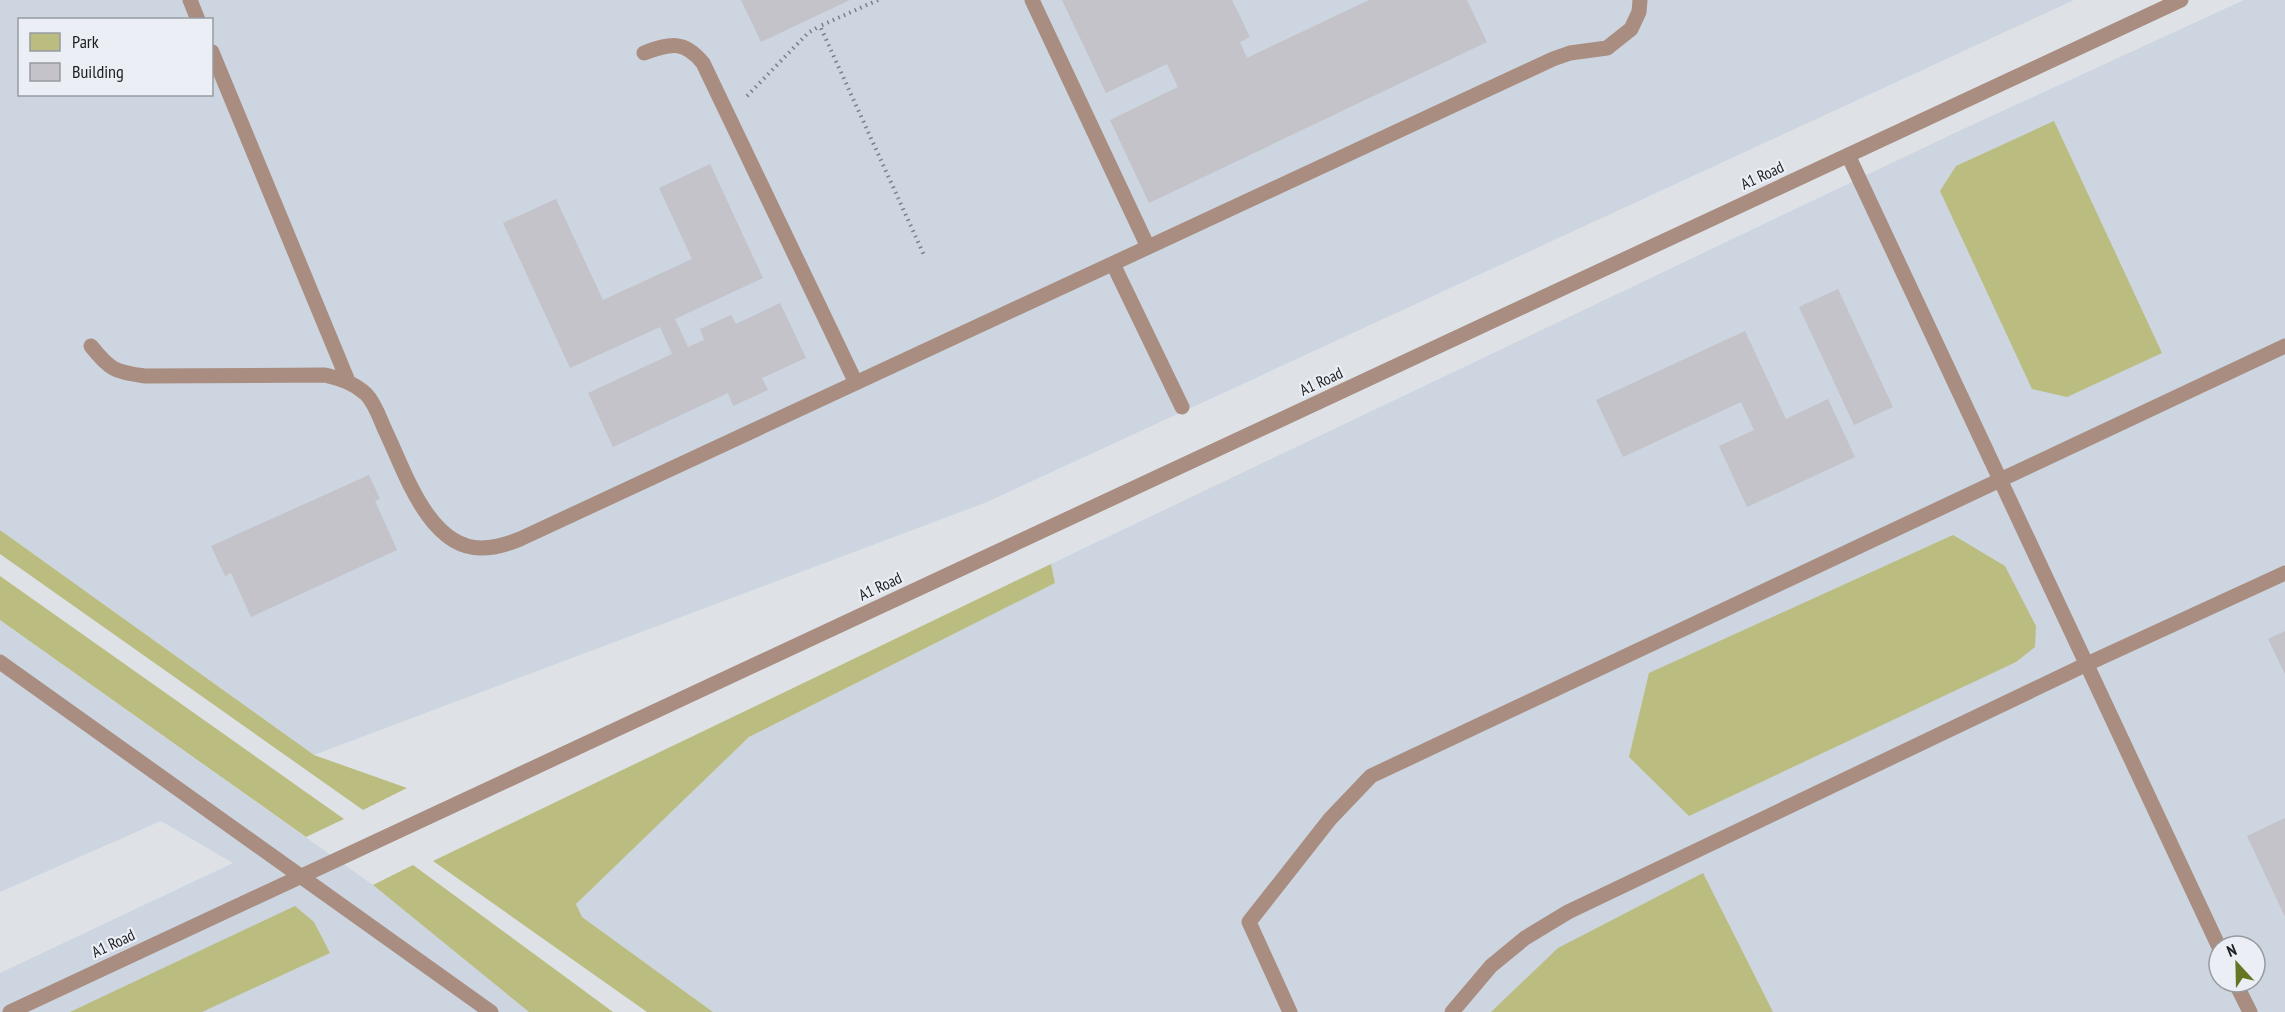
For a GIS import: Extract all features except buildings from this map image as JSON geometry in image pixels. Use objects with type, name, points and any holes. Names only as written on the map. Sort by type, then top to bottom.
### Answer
[{"type":"lane","points":[[190,0],[197,18]]},
{"type":"lane","points":[[1032,0],[1149,247]]},
{"type":"lane","points":[[91,346],[105,363],[120,373],[145,376],[325,375],[348,381],[367,395],[377,412],[428,517],[443,533],[460,544],[479,549],[501,546],[1553,59],[1570,53],[1607,48],[1631,28],[1640,12],[1640,0]]},
{"type":"lane","name":"A1 Road","points":[[10,1012],[2181,0]]},
{"type":"lane","points":[[644,53],[675,45],[694,51],[703,63],[856,383]]},
{"type":"lane","points":[[213,54],[348,381]]},
{"type":"lane","points":[[1848,155],[2213,934]]},
{"type":"lane","points":[[1113,264],[1182,407]]},
{"type":"lane","points":[[1290,1012],[1249,922],[1330,819],[1371,776],[2285,346]]},
{"type":"lane","points":[[1452,1012],[1491,966],[1525,938],[1568,912],[2087,664],[2285,573]]},
{"type":"lane","points":[[0,662],[491,1012]]},
{"type":"lane","points":[[2241,994],[2250,1012]]},
{"type":"path","points":[[728,116],[808,33],[878,0]]},
{"type":"path","points":[[820,26],[924,255]]},
{"type":"shaded area","points":[[0,0],[2074,0],[987,502],[314,755],[0,530]]},
{"type":"shaded area","points":[[2244,0],[2285,0],[2285,1012],[713,1012],[582,917],[576,904],[749,737],[1055,583],[1051,564],[1961,130]]},
{"type":"shaded area","points":[[0,620],[373,885],[529,1012],[0,1012],[0,973],[233,863],[161,821],[0,892]]},
{"type":"green space","points":[[2054,121],[2162,353],[2067,397],[2032,389],[1940,191],[1956,166]]},
{"type":"green space","points":[[0,530],[314,755],[407,788],[363,810],[0,554]]},
{"type":"green space","points":[[1953,535],[2005,566],[2036,626],[2035,647],[2016,662],[1689,816],[1629,757],[1649,673]]},
{"type":"green space","points":[[1051,564],[1055,583],[749,737],[576,904],[582,917],[713,1012],[647,1012],[433,861]]},
{"type":"green space","points":[[0,576],[344,819],[306,837],[0,620]]},
{"type":"green space","points":[[413,865],[613,1012],[529,1012],[373,885]]},
{"type":"green space","points":[[1703,873],[1773,1012],[1491,1012],[1558,948]]},
{"type":"green space","points":[[295,906],[314,922],[330,953],[202,1012],[70,1012]]}]
